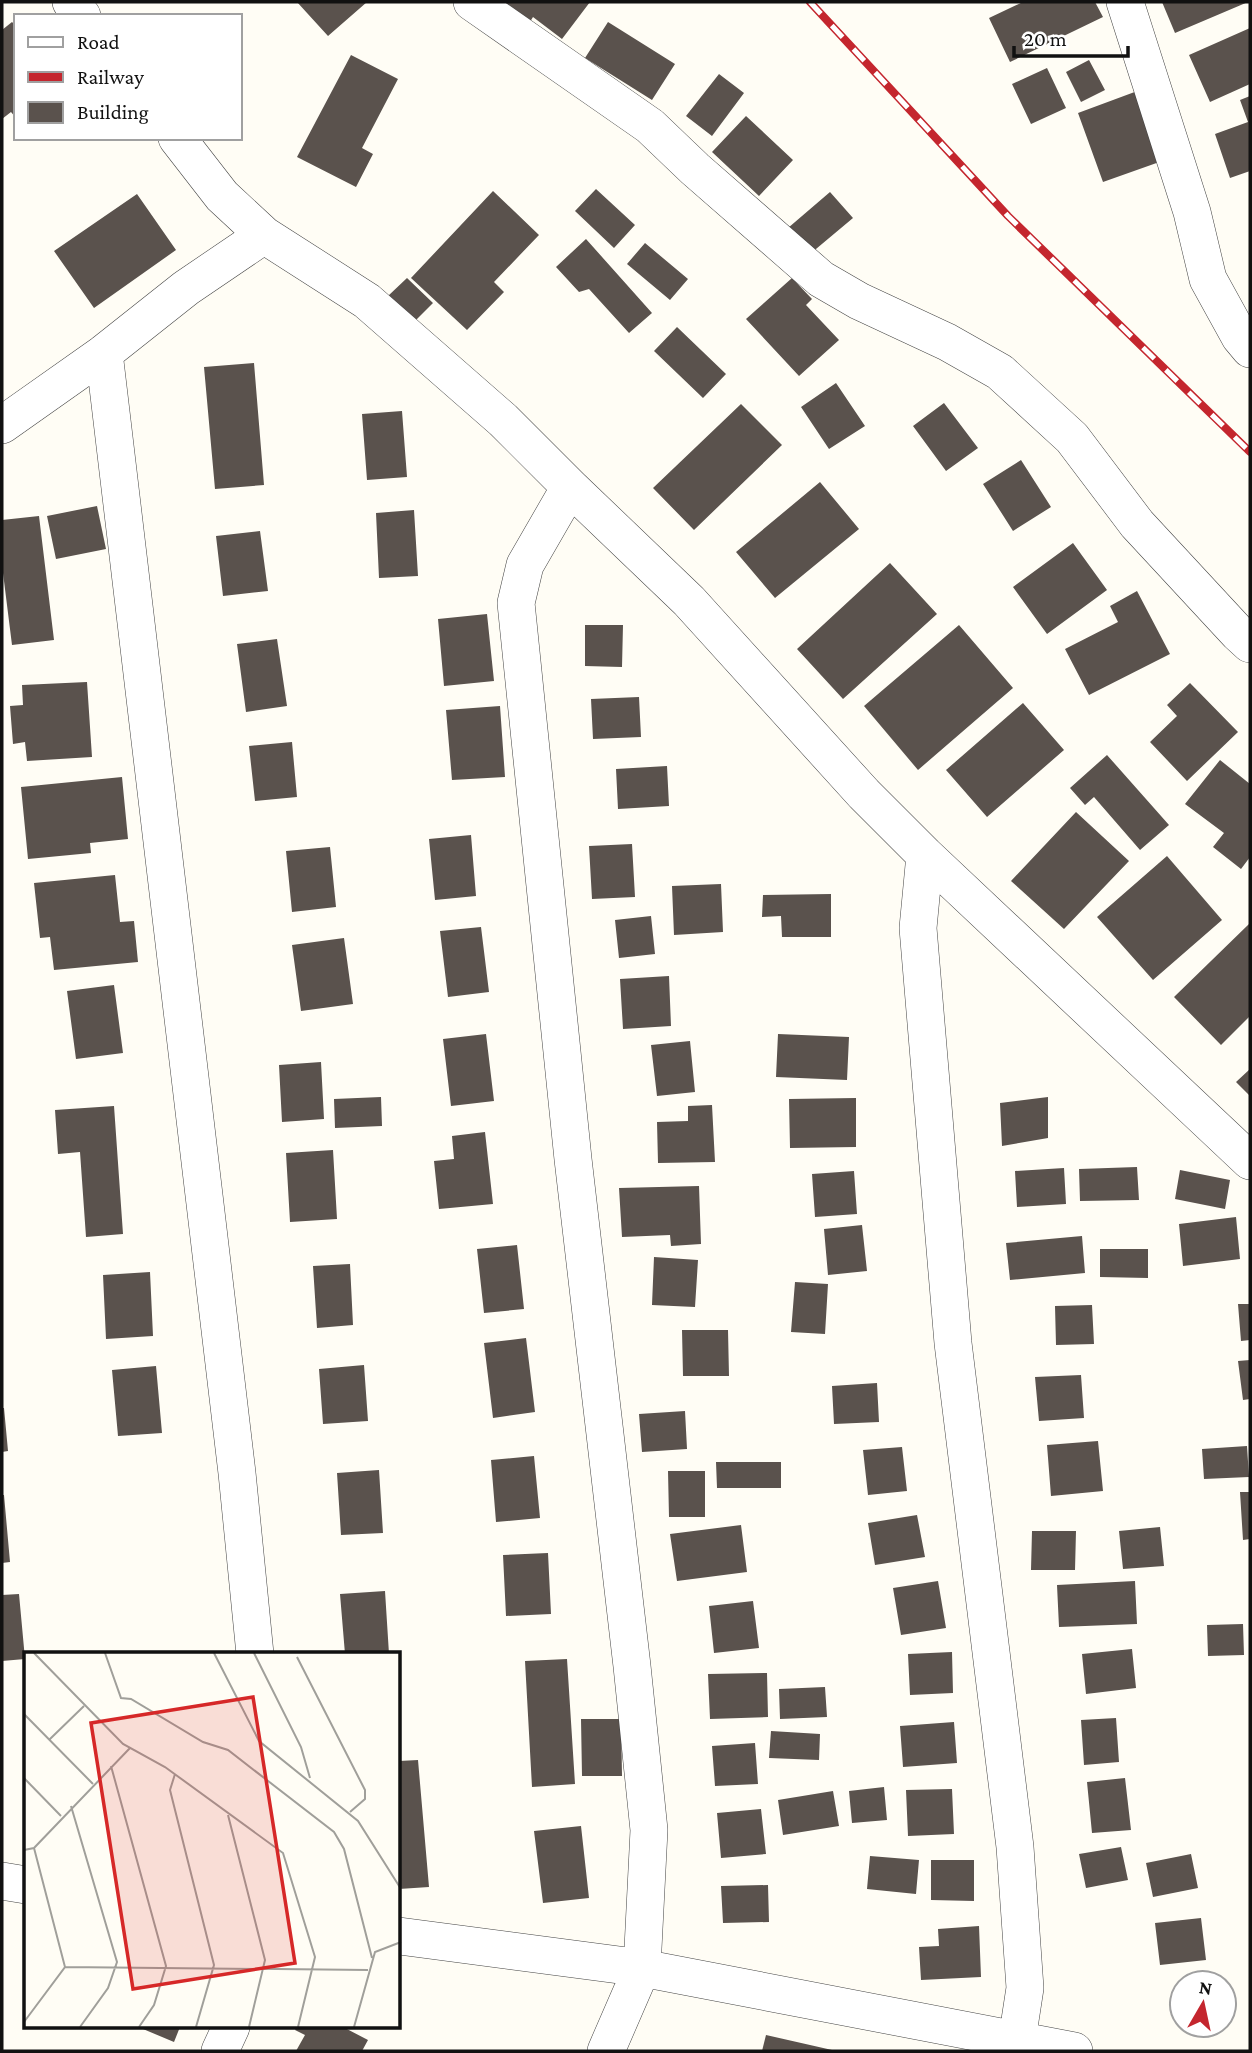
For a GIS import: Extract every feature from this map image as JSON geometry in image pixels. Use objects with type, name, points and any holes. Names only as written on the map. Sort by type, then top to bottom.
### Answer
[{"type":"street","points":[[472,2],[650,126],[821,279],[859,301],[947,342],[1000,372],[1072,438],[1137,523],[1250,644]]},
{"type":"street","points":[[1125,2],[1192,212],[1208,279],[1240,337],[1250,349]]},
{"type":"street","points":[[179,140],[222,196],[264,235],[367,302],[503,420],[689,601],[864,794],[925,855],[1250,1161]]},
{"type":"street","points":[[2,425],[104,353],[186,288],[264,235]]},
{"type":"street","points":[[104,353],[236,1459],[255,1652]]},
{"type":"street","points":[[570,488],[525,565],[516,603],[573,1159],[649,1830],[642,1968],[606,2051]]},
{"type":"street","points":[[925,855],[918,928],[953,1343],[1015,1847],[1025,1988],[1015,2045]]},
{"type":"street","points":[[2,1881],[24,1885]]},
{"type":"street","points":[[401,1936],[642,1968],[1015,2045],[1074,2051]]},
{"type":"street","points":[[220,2051],[231,2028]]},
{"type":"building","points":[[297,2],[367,2],[328,36]]},
{"type":"building","points":[[497,2],[590,2],[562,39],[533,17],[528,25]]},
{"type":"building","points":[[1023,2],[1095,2],[1103,17],[1010,62],[989,18]]},
{"type":"building","points":[[1162,2],[1248,2],[1175,33]]},
{"type":"building","points":[[12,22],[14,24],[14,116],[11,112],[2,119],[2,30]]},
{"type":"building","points":[[608,22],[675,64],[652,100],[585,58]]},
{"type":"building","points":[[1250,28],[1250,84],[1210,102],[1189,55]]},
{"type":"building","points":[[351,55],[398,79],[362,148],[373,154],[356,187],[297,157]]},
{"type":"building","points":[[1089,60],[1105,90],[1081,102],[1066,72]]},
{"type":"building","points":[[1047,68],[1066,108],[1031,124],[1012,84]]},
{"type":"building","points":[[719,74],[744,93],[712,136],[686,116]]},
{"type":"building","points":[[1140,90],[1165,160],[1103,182],[1078,113]]},
{"type":"building","points":[[1250,96],[1250,171],[1230,178],[1215,134],[1248,122],[1240,100]]},
{"type":"building","points":[[746,116],[793,160],[759,196],[712,152]]},
{"type":"building","points":[[596,189],[635,225],[614,248],[575,211]]},
{"type":"building","points":[[493,191],[539,235],[494,282],[504,292],[467,330],[411,278]]},
{"type":"building","points":[[830,192],[853,218],[810,254],[788,228]]},
{"type":"building","points":[[137,194],[176,250],[94,308],[54,251]]},
{"type":"building","points":[[586,239],[652,313],[629,333],[589,289],[579,292],[556,267]]},
{"type":"building","points":[[645,243],[688,279],[670,300],[627,264]]},
{"type":"building","points":[[407,278],[433,303],[414,322],[388,296]]},
{"type":"building","points":[[792,278],[812,299],[806,305],[839,340],[799,376],[746,319]]},
{"type":"building","points":[[677,327],[726,374],[703,398],[654,351]]},
{"type":"building","points":[[254,363],[264,485],[215,489],[204,367]]},
{"type":"building","points":[[836,383],[865,426],[829,449],[801,407]]},
{"type":"building","points":[[944,403],[978,448],[946,471],[913,426]]},
{"type":"building","points":[[741,404],[782,445],[694,530],[653,488]]},
{"type":"building","points":[[402,411],[407,477],[367,480],[362,414]]},
{"type":"building","points":[[1021,460],[1051,507],[1013,531],[983,484]]},
{"type":"building","points":[[820,482],[859,529],[775,598],[736,552]]},
{"type":"building","points":[[97,506],[106,549],[56,559],[47,516]]},
{"type":"building","points":[[414,510],[418,576],[379,578],[376,513]]},
{"type":"building","points":[[39,516],[54,640],[12,645],[2,565],[2,520]]},
{"type":"building","points":[[260,531],[268,591],[223,596],[216,536]]},
{"type":"building","points":[[1073,543],[1107,590],[1047,634],[1013,587]]},
{"type":"building","points":[[890,563],[937,614],[843,699],[797,649]]},
{"type":"building","points":[[1137,591],[1170,654],[1089,695],[1065,649],[1118,622],[1110,606]]},
{"type":"building","points":[[487,614],[494,681],[444,686],[438,619]]},
{"type":"building","points":[[585,625],[623,625],[622,667],[585,666]]},
{"type":"building","points":[[959,625],[1013,688],[918,770],[864,706]]},
{"type":"building","points":[[277,639],[287,706],[246,712],[237,644]]},
{"type":"building","points":[[87,682],[92,757],[27,761],[25,742],[13,744],[10,706],[23,705],[22,685]]},
{"type":"building","points":[[1190,683],[1238,732],[1187,781],[1150,742],[1177,716],[1167,705]]},
{"type":"building","points":[[639,697],[641,737],[593,739],[591,699]]},
{"type":"building","points":[[1023,703],[1064,750],[987,817],[946,770]]},
{"type":"building","points":[[500,706],[505,777],[452,780],[446,710]]},
{"type":"building","points":[[292,742],[297,797],[255,801],[249,746]]},
{"type":"building","points":[[1107,755],[1169,825],[1140,850],[1094,797],[1085,805],[1070,788]]},
{"type":"building","points":[[1220,760],[1250,784],[1250,857],[1241,869],[1213,847],[1224,833],[1185,804]]},
{"type":"building","points":[[667,766],[669,806],[618,809],[616,769]]},
{"type":"building","points":[[122,777],[128,839],[90,843],[91,853],[28,859],[21,787]]},
{"type":"building","points":[[1076,812],[1129,861],[1064,929],[1011,881]]},
{"type":"building","points":[[471,835],[476,896],[435,900],[429,839]]},
{"type":"building","points":[[632,844],[635,897],[592,899],[589,846]]},
{"type":"building","points":[[330,847],[336,907],[292,912],[286,851]]},
{"type":"building","points":[[1167,856],[1222,920],[1153,980],[1097,917]]},
{"type":"building","points":[[115,875],[120,922],[134,921],[138,962],[54,970],[50,937],[40,938],[34,883]]},
{"type":"building","points":[[721,884],[723,932],[674,935],[672,886]]},
{"type":"building","points":[[831,894],[831,937],[782,937],[781,916],[762,917],[763,895]]},
{"type":"building","points":[[651,916],[655,954],[619,958],[615,920]]},
{"type":"building","points":[[1249,924],[1250,1016],[1221,1045],[1174,997]]},
{"type":"building","points":[[481,927],[489,992],[448,997],[440,931]]},
{"type":"building","points":[[344,938],[353,1004],[301,1011],[292,945]]},
{"type":"building","points":[[669,976],[671,1026],[623,1029],[620,979]]},
{"type":"building","points":[[114,985],[123,1053],[76,1059],[67,991]]},
{"type":"building","points":[[486,1034],[494,1101],[451,1106],[443,1039]]},
{"type":"building","points":[[778,1034],[849,1037],[847,1080],[776,1077]]},
{"type":"building","points":[[690,1041],[695,1092],[657,1096],[651,1045]]},
{"type":"building","points":[[321,1062],[324,1119],[282,1122],[279,1065]]},
{"type":"building","points":[[1250,1069],[1250,1096],[1236,1082]]},
{"type":"building","points":[[381,1097],[382,1126],[335,1128],[334,1099]]},
{"type":"building","points":[[1048,1097],[1048,1138],[1002,1146],[1000,1103]]},
{"type":"building","points":[[856,1098],[856,1147],[790,1148],[789,1099]]},
{"type":"building","points":[[712,1105],[715,1162],[658,1163],[657,1122],[688,1121],[688,1106]]},
{"type":"building","points":[[114,1106],[123,1234],[86,1237],[80,1152],[58,1154],[55,1110]]},
{"type":"building","points":[[485,1132],[493,1204],[439,1209],[434,1161],[454,1159],[452,1136]]},
{"type":"building","points":[[333,1150],[337,1219],[290,1222],[286,1153]]},
{"type":"building","points":[[1137,1167],[1139,1200],[1080,1201],[1079,1169]]},
{"type":"building","points":[[1064,1168],[1066,1204],[1017,1207],[1015,1171]]},
{"type":"building","points":[[1180,1170],[1230,1180],[1225,1209],[1175,1199]]},
{"type":"building","points":[[854,1171],[857,1214],[815,1217],[812,1174]]},
{"type":"building","points":[[699,1186],[701,1244],[671,1246],[670,1235],[622,1237],[619,1188]]},
{"type":"building","points":[[1236,1217],[1240,1259],[1183,1266],[1179,1224]]},
{"type":"building","points":[[862,1225],[867,1271],[828,1275],[824,1229]]},
{"type":"building","points":[[1082,1236],[1085,1273],[1010,1280],[1006,1243]]},
{"type":"building","points":[[517,1245],[524,1309],[484,1313],[477,1249]]},
{"type":"building","points":[[1100,1249],[1148,1249],[1148,1278],[1100,1277]]},
{"type":"building","points":[[654,1257],[698,1260],[695,1307],[652,1305]]},
{"type":"building","points":[[350,1264],[353,1325],[317,1328],[313,1266]]},
{"type":"building","points":[[150,1272],[153,1336],[106,1339],[103,1275]]},
{"type":"building","points":[[795,1282],[828,1284],[825,1334],[791,1332]]},
{"type":"building","points":[[1238,1304],[1250,1304],[1250,1340],[1241,1341]]},
{"type":"building","points":[[1092,1305],[1094,1344],[1056,1345],[1055,1306]]},
{"type":"building","points":[[682,1330],[728,1330],[729,1376],[683,1376]]},
{"type":"building","points":[[526,1338],[535,1412],[493,1418],[484,1343]]},
{"type":"building","points":[[1250,1360],[1250,1399],[1243,1400],[1238,1361]]},
{"type":"building","points":[[364,1365],[368,1421],[323,1424],[319,1369]]},
{"type":"building","points":[[156,1366],[162,1433],[118,1436],[112,1370]]},
{"type":"building","points":[[1081,1375],[1084,1418],[1039,1421],[1035,1377]]},
{"type":"building","points":[[877,1383],[879,1422],[834,1424],[832,1386]]},
{"type":"building","points":[[2,1408],[8,1451],[2,1452]]},
{"type":"building","points":[[685,1411],[687,1449],[642,1452],[639,1414]]},
{"type":"building","points":[[1098,1441],[1103,1491],[1051,1496],[1047,1445]]},
{"type":"building","points":[[1247,1446],[1249,1477],[1204,1479],[1202,1449]]},
{"type":"building","points":[[902,1447],[907,1491],[868,1495],[863,1450]]},
{"type":"building","points":[[534,1456],[540,1518],[496,1522],[491,1460]]},
{"type":"building","points":[[716,1462],[781,1462],[781,1488],[717,1488]]},
{"type":"building","points":[[379,1470],[383,1533],[341,1535],[337,1473]]},
{"type":"building","points":[[668,1471],[705,1471],[705,1517],[669,1517]]},
{"type":"building","points":[[1240,1492],[1250,1492],[1250,1539],[1243,1540]]},
{"type":"building","points":[[2,1495],[10,1562],[2,1563]]},
{"type":"building","points":[[917,1515],[925,1557],[875,1565],[868,1523]]},
{"type":"building","points":[[741,1525],[747,1572],[677,1581],[670,1534]]},
{"type":"building","points":[[1160,1527],[1164,1566],[1123,1569],[1119,1531]]},
{"type":"building","points":[[1032,1531],[1076,1531],[1075,1570],[1031,1570]]},
{"type":"building","points":[[548,1553],[551,1614],[506,1616],[503,1555]]},
{"type":"building","points":[[938,1581],[946,1628],[901,1635],[893,1588]]},
{"type":"building","points":[[1135,1581],[1137,1624],[1059,1627],[1057,1585]]},
{"type":"building","points":[[385,1591],[389,1652],[345,1652],[340,1594]]},
{"type":"building","points":[[19,1594],[24,1659],[2,1661],[2,1595]]},
{"type":"building","points":[[753,1601],[759,1648],[714,1653],[709,1606]]},
{"type":"building","points":[[1243,1624],[1244,1655],[1208,1656],[1207,1625]]},
{"type":"building","points":[[1132,1649],[1136,1688],[1086,1694],[1082,1654]]},
{"type":"building","points":[[952,1652],[953,1693],[910,1695],[908,1654]]},
{"type":"building","points":[[567,1659],[575,1784],[532,1787],[525,1661]]},
{"type":"building","points":[[767,1673],[768,1717],[710,1719],[708,1674]]},
{"type":"building","points":[[825,1687],[827,1717],[780,1719],[779,1689]]},
{"type":"building","points":[[1116,1718],[1119,1762],[1084,1765],[1081,1720]]},
{"type":"building","points":[[581,1719],[621,1719],[622,1776],[582,1776]]},
{"type":"building","points":[[954,1722],[957,1763],[903,1767],[900,1726]]},
{"type":"building","points":[[771,1731],[820,1734],[819,1760],[769,1758]]},
{"type":"building","points":[[755,1743],[758,1784],[715,1786],[712,1746]]},
{"type":"building","points":[[418,1760],[429,1887],[401,1889],[401,1761]]},
{"type":"building","points":[[1125,1778],[1131,1830],[1092,1833],[1087,1782]]},
{"type":"building","points":[[884,1787],[887,1820],[852,1823],[849,1791]]},
{"type":"building","points":[[952,1789],[954,1834],[908,1836],[906,1790]]},
{"type":"building","points":[[833,1791],[839,1826],[783,1835],[778,1800]]},
{"type":"building","points":[[761,1809],[766,1854],[721,1858],[717,1813]]},
{"type":"building","points":[[581,1826],[589,1898],[543,1903],[534,1831]]},
{"type":"building","points":[[1121,1847],[1128,1880],[1086,1888],[1079,1854]]},
{"type":"building","points":[[1191,1854],[1198,1888],[1153,1897],[1146,1863]]},
{"type":"building","points":[[870,1856],[919,1860],[916,1894],[867,1889]]},
{"type":"building","points":[[931,1860],[974,1860],[974,1901],[931,1900]]},
{"type":"building","points":[[768,1885],[769,1922],[723,1923],[721,1886]]},
{"type":"building","points":[[1201,1918],[1206,1960],[1160,1965],[1155,1923]]},
{"type":"building","points":[[979,1926],[981,1977],[921,1980],[919,1947],[939,1946],[938,1929]]},
{"type":"building","points":[[144,2028],[180,2028],[174,2042]]},
{"type":"building","points":[[345,2028],[368,2040],[362,2051],[296,2051],[305,2035],[295,2030]]},
{"type":"building","points":[[766,2035],[832,2050],[832,2051],[762,2051]]},
{"type":"railway","points":[[810,2],[1008,216],[1250,452]]}]
